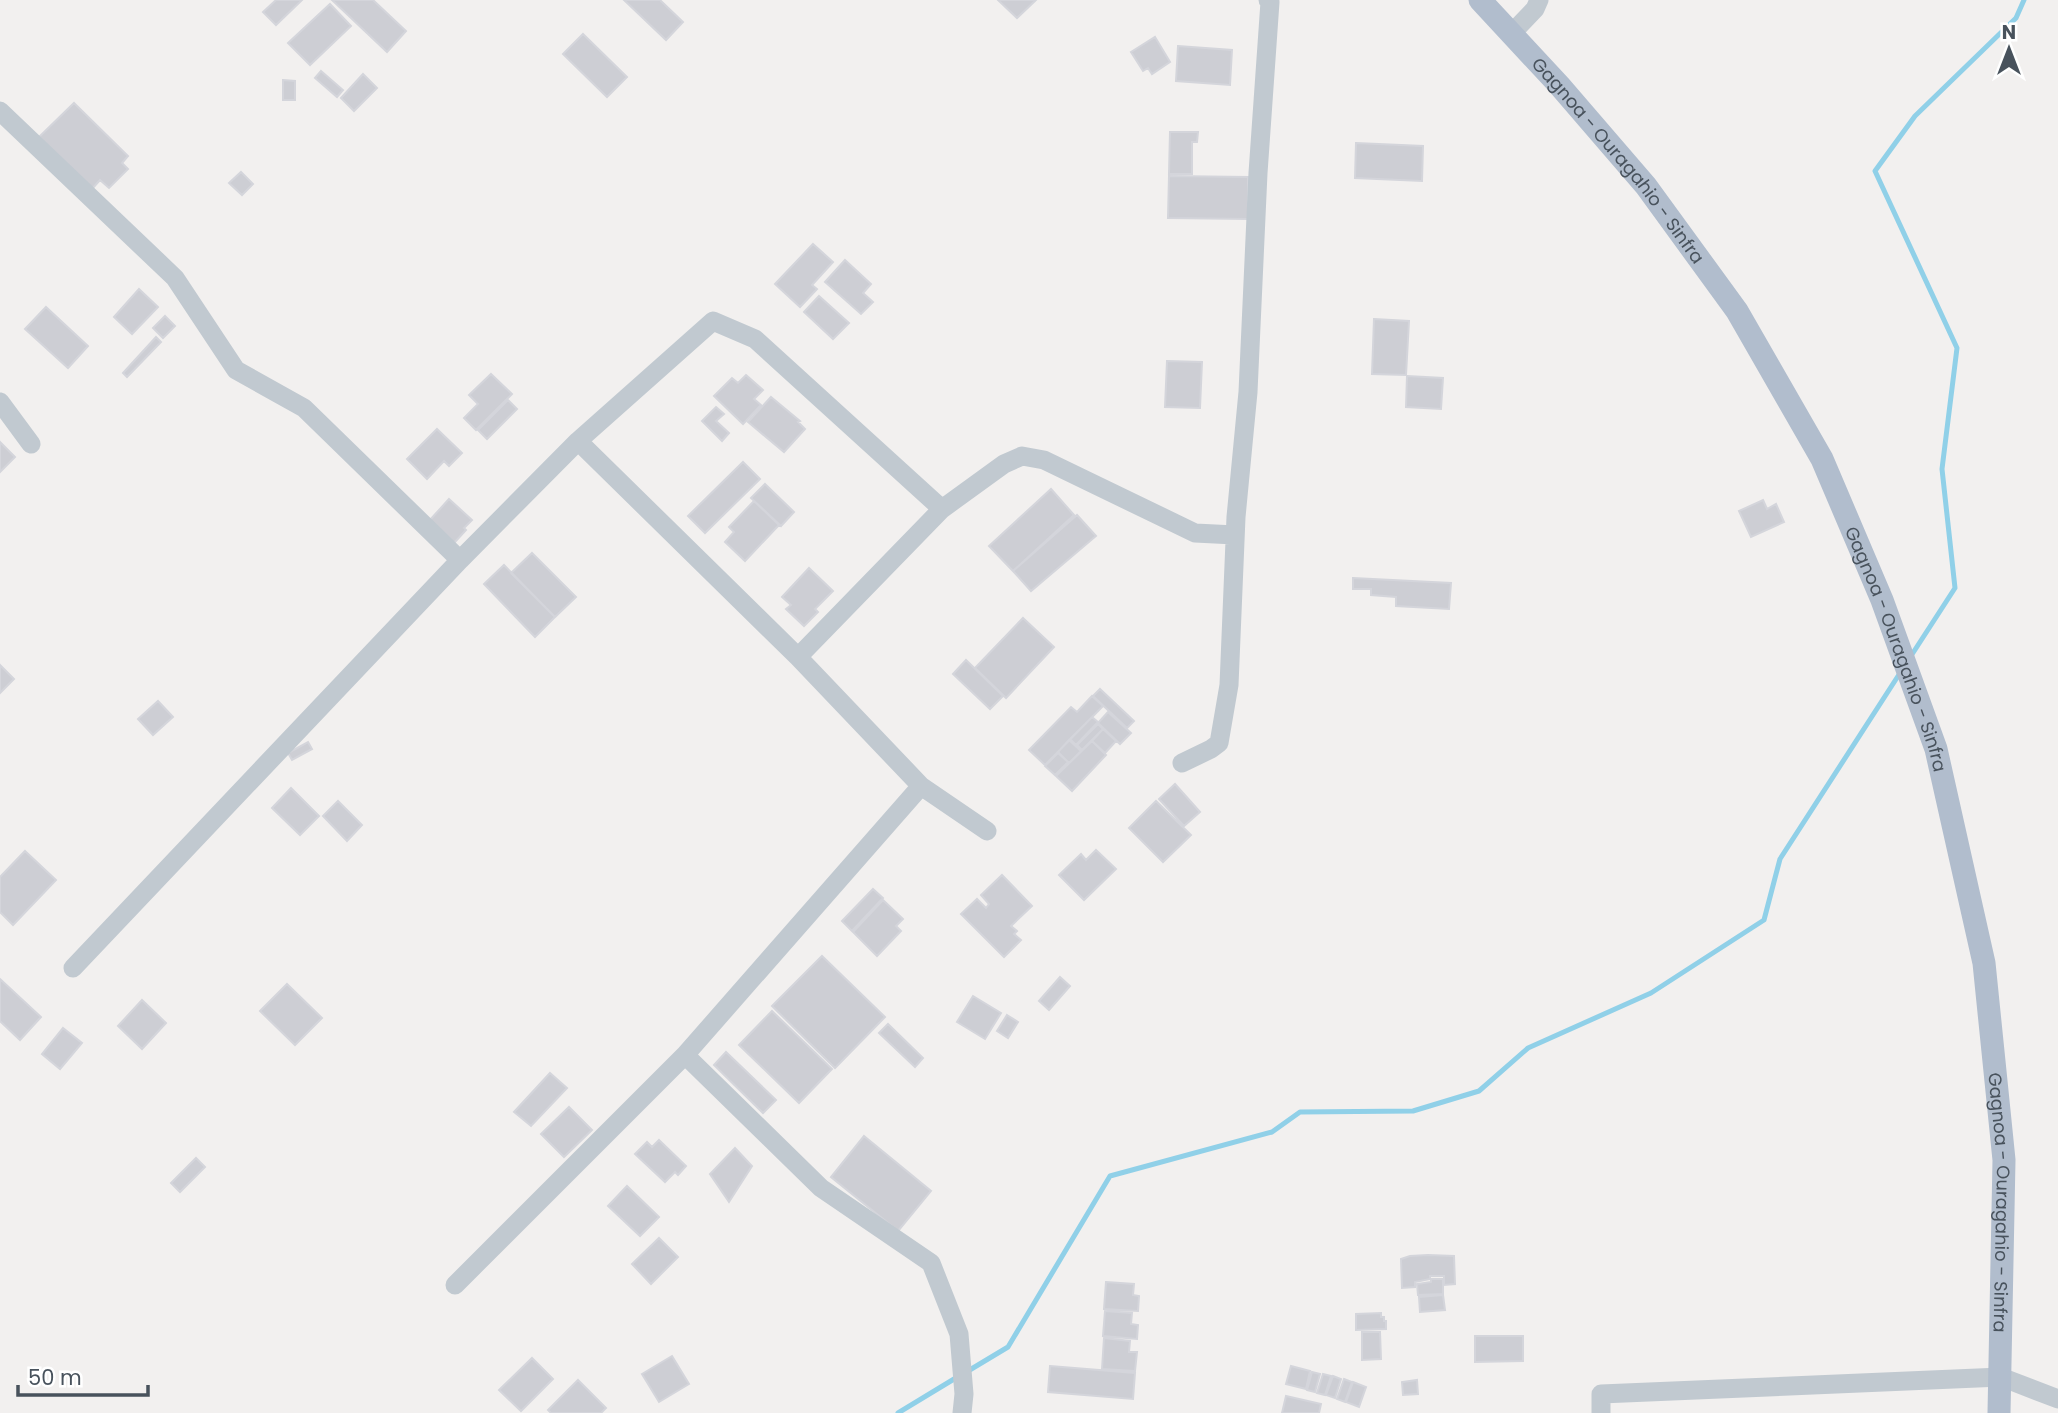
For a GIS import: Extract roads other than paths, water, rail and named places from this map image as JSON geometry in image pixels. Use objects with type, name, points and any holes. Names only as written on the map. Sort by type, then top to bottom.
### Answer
[{"type":"main road","name":"Gagnoa - Ouragahio - Sinfra","points":[[1480,0],[1559,85],[1646,186],[1737,311],[1822,459],[1882,600],[1936,749],[1984,963],[2004,1160],[1999,1413]]},
{"type":"street","points":[[1182,762],[1219,743],[1229,685],[1235,536],[1248,392],[1268,0]]},
{"type":"street","points":[[1511,34],[1535,9],[1539,0]]},
{"type":"street","points":[[0,111],[175,278],[236,370],[304,408],[460,560]]},
{"type":"street","points":[[73,968],[460,560],[578,441],[713,321],[755,339],[942,509]]},
{"type":"street","points":[[0,402],[31,444]]},
{"type":"street","points":[[578,441],[798,657],[921,786],[987,831]]},
{"type":"street","points":[[798,657],[942,509],[1004,464],[1022,456],[1044,460],[1195,533],[1235,536]]},
{"type":"street","points":[[456,1285],[685,1055],[921,786]]},
{"type":"street","points":[[685,1055],[821,1188],[931,1263],[959,1334],[964,1394],[962,1413]]},
{"type":"street","points":[[1601,1413],[1601,1394],[2001,1377],[2058,1399]]},
{"type":"waterway","points":[[1909,659],[1955,588],[1942,469],[1957,348],[1875,171],[1915,116],[2016,18],[2024,0]]},
{"type":"waterway","points":[[968,1371],[1008,1347],[1110,1176],[1272,1132],[1300,1112],[1413,1111],[1479,1091],[1528,1048],[1651,993],[1764,920],[1780,859],[1900,673]]},
{"type":"waterway","points":[[898,1413],[959,1376]]}]
